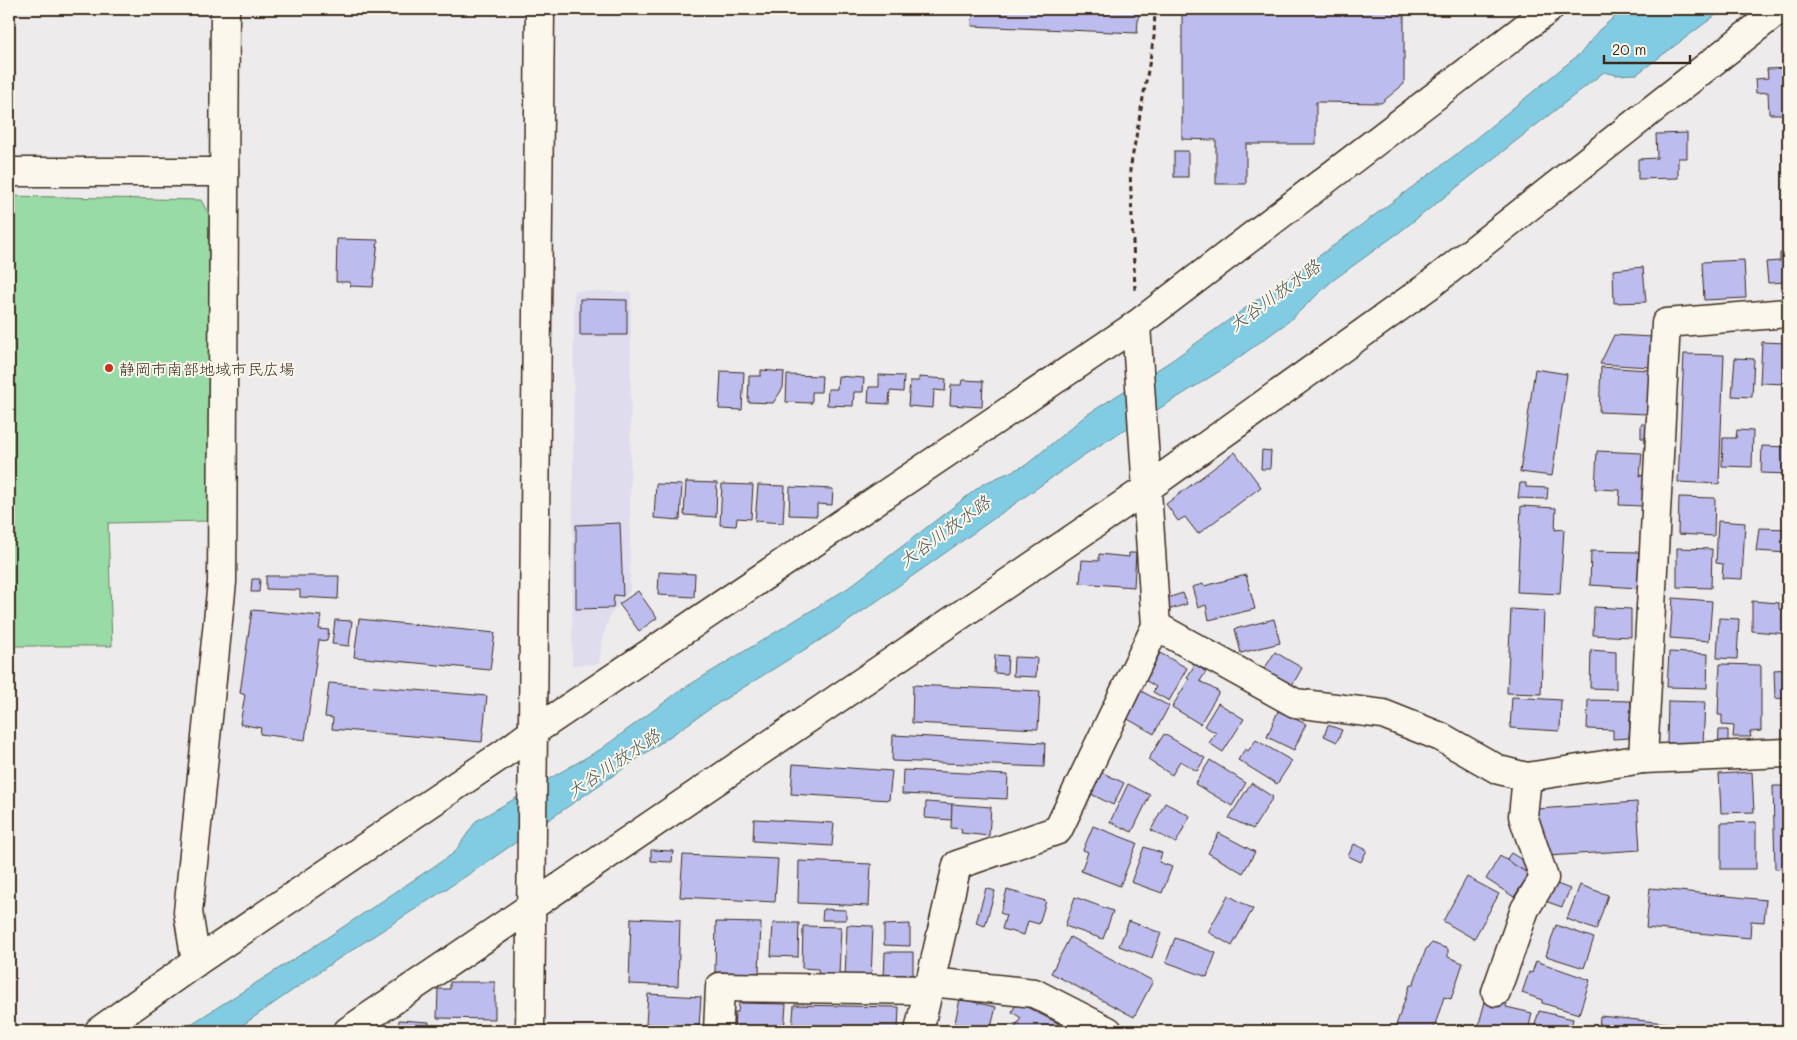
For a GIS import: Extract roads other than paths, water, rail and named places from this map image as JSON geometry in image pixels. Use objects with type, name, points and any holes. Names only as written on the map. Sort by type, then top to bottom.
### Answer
[{"type":"street","points":[[196,962],[188,912],[222,582],[225,422],[224,172],[226,9]]},
{"type":"street","points":[[530,1031],[540,9]]},
{"type":"street","points":[[99,1031],[196,962],[506,752],[533,740],[1136,326],[1549,9]]},
{"type":"street","points":[[348,1031],[530,899],[1146,489],[1427,287],[1780,9]]},
{"type":"street","points":[[9,172],[224,172]]},
{"type":"street","points":[[1643,760],[1666,323],[1788,313]]},
{"type":"street","points":[[920,1031],[957,865],[1058,830],[1156,626],[1136,326]]},
{"type":"street","points":[[1156,626],[1295,704],[1383,714],[1441,737],[1499,770],[1527,777],[1643,760],[1788,753]]},
{"type":"street","points":[[1496,992],[1525,909],[1544,878],[1523,816],[1527,777]]},
{"type":"street","points":[[718,1031],[720,987],[930,986],[1034,992],[1108,1031]]},
{"type":"water","name":"大谷川放水路","points":[[1624,9],[1724,9],[1637,74],[1617,75],[1604,72],[1401,231],[1332,281],[1288,322],[1220,371],[1084,455],[833,632],[720,702],[480,867],[332,963],[234,1031],[180,1031],[316,945],[454,853],[476,821],[601,749],[681,690],[848,588],[983,484],[1026,465],[1085,416],[1171,361],[1333,246],[1454,156],[1582,52],[1599,30]]},
{"type":"place","name":"静岡市南部地域市民広場","points":[[109,368]]}]
